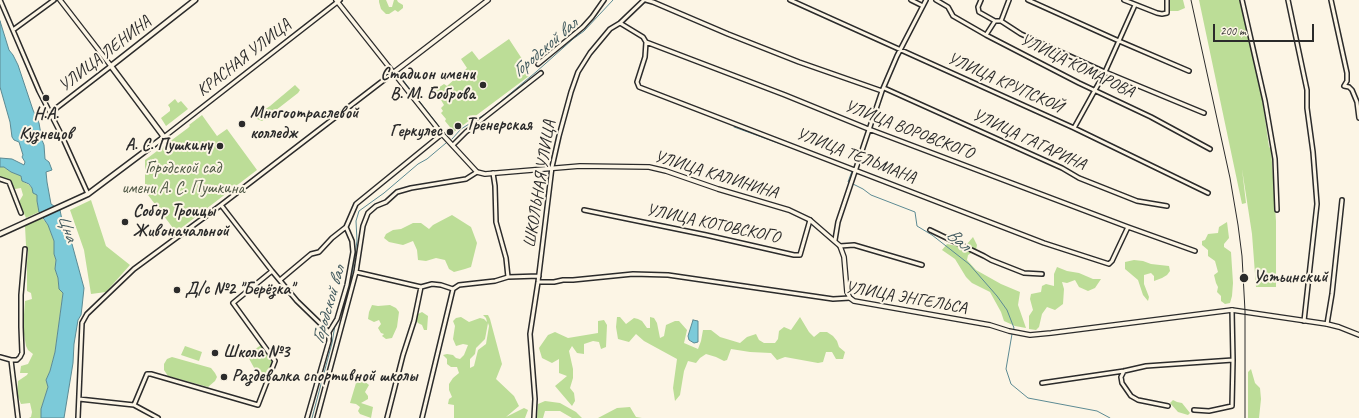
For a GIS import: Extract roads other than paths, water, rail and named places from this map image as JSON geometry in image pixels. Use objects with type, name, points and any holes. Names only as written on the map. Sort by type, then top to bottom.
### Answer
[{"type":"main road","name":"УЛИЦА ЛЕНИНА","points":[[110,66],[195,0]]},
{"type":"main road","points":[[0,234],[88,194],[164,137],[110,66]]},
{"type":"street","points":[[0,0],[88,194]]},
{"type":"street","points":[[13,30],[54,0]]},
{"type":"street","points":[[60,0],[110,66]]},
{"type":"street","points":[[78,418],[82,323],[87,314],[134,269],[221,205],[488,0]]},
{"type":"street","points":[[538,64],[583,27],[604,0]]},
{"type":"street","name":"ШКОЛЬНАЯ УЛИЦА","points":[[534,418],[535,399],[530,334],[539,276],[552,167],[559,136],[578,72],[598,42],[610,29],[620,23],[645,0]]},
{"type":"street","name":"УЛИЦА ГАГАРИНА","points":[[645,0],[799,62],[883,90],[1062,168],[1079,178],[1137,201],[1167,206]]},
{"type":"street","name":"УЛИЦА КРУПСКОЙ","points":[[790,0],[1074,128],[1208,194]]},
{"type":"street","points":[[911,0],[923,6]]},
{"type":"street","points":[[835,240],[838,222],[883,90],[900,49],[926,0]]},
{"type":"street","name":"УЛИЦА КОМАРОВА","points":[[936,0],[948,7],[953,16],[986,35],[1151,117],[1210,149]]},
{"type":"street","points":[[981,0],[978,7],[979,12],[995,21],[1000,21],[1021,34],[1204,113]]},
{"type":"street","points":[[1000,21],[1009,0]]},
{"type":"street","points":[[1028,0],[1189,71]]},
{"type":"street","points":[[1124,0],[1157,14],[1167,13],[1167,0]]},
{"type":"street","points":[[1242,0],[1265,101],[1275,159],[1277,210]]},
{"type":"street","points":[[1288,0],[1307,90],[1307,108],[1313,152],[1317,204],[1304,321]]},
{"type":"street","points":[[1331,0],[1347,74],[1347,81],[1344,86],[1349,87],[1352,90],[1357,102],[1359,118]]},
{"type":"street","points":[[317,418],[356,272],[363,226],[368,214],[376,206],[386,202],[397,192],[410,188],[466,179],[477,172],[442,134],[338,1]]},
{"type":"street","name":"КРАСНАЯ УЛИЦА","points":[[164,137],[338,1]]},
{"type":"street","points":[[1074,128],[1106,72],[1135,5]]},
{"type":"street","points":[[986,35],[995,21]]},
{"type":"street","name":"УЛИЦА ВОРОВСКОГО","points":[[620,23],[643,37],[646,42],[869,129],[1195,251]]},
{"type":"street","name":"УЛИЦА ТЕЛЬМАНА","points":[[646,42],[645,57],[637,82],[639,87],[1044,243],[1109,264],[1112,261],[1128,227]]},
{"type":"street","name":"УЛИЦА ЛЕНИНА","points":[[50,113],[110,66]]},
{"type":"street","points":[[453,145],[466,132],[541,73]]},
{"type":"street","points":[[280,280],[311,254],[319,252],[346,226],[356,204],[442,134]]},
{"type":"street","name":"УЛИЦА КАЛИНИНА","points":[[477,172],[485,174],[552,167],[580,166],[649,167],[789,210],[810,220],[835,240],[840,246],[844,258],[847,292],[850,298]]},
{"type":"street","points":[[493,173],[495,186],[496,222],[506,258],[508,277]]},
{"type":"street","points":[[0,179],[9,182],[21,213]]},
{"type":"street","points":[[1327,324],[1332,294],[1342,200]]},
{"type":"street","points":[[221,205],[297,301],[329,332]]},
{"type":"street","name":"УЛИЦА КОТОВСКОГО","points":[[584,210],[677,229],[794,256],[800,255],[810,220]]},
{"type":"street","points":[[306,418],[329,341],[329,332],[337,318],[347,285],[353,252],[352,241],[346,226]]},
{"type":"street","points":[[930,230],[991,260],[1024,273],[1042,274]]},
{"type":"street","points":[[840,246],[854,244],[922,265]]},
{"type":"street","points":[[0,357],[17,360],[22,353],[21,302],[25,249]]},
{"type":"street","points":[[134,405],[147,374],[151,374],[258,405],[275,361],[233,303],[272,271]]},
{"type":"street","points":[[356,272],[422,287],[432,284],[453,289]]},
{"type":"street","name":"УЛИЦА ЭНГЕЛЬСА","points":[[538,282],[554,282],[633,274],[668,275],[833,299],[850,298],[860,303],[990,325],[1010,331],[1030,334],[1051,333],[1232,310],[1327,324],[1359,335]]},
{"type":"street","points":[[422,418],[453,289],[459,285],[494,281],[508,277],[539,276]]},
{"type":"street","points":[[387,418],[422,287]]},
{"type":"street","points":[[1194,410],[1209,411],[1232,406],[1232,310]]},
{"type":"street","points":[[11,360],[18,418]]},
{"type":"street","points":[[1042,383],[1124,371],[1146,366],[1233,360]]},
{"type":"street","points":[[1124,371],[1121,377],[1122,383],[1131,396],[1138,400],[1168,406]]},
{"type":"street","points":[[79,399],[134,405],[158,418]]},
{"type":"water","points":[[0,21],[9,50],[18,65],[33,110],[39,123],[44,145],[45,159],[49,162],[52,170],[46,172],[51,204],[60,210],[62,220],[66,226],[72,244],[84,288],[81,315],[78,320],[74,344],[73,363],[64,418],[41,418],[41,409],[48,387],[46,380],[55,352],[63,293],[59,289],[55,269],[56,260],[54,254],[54,241],[48,225],[39,212],[37,195],[33,193],[32,188],[29,184],[22,181],[21,176],[4,167],[0,167],[0,158],[12,159],[24,165],[25,162],[22,157],[23,155],[19,142],[14,140],[12,137],[10,122],[0,87]]},
{"type":"water","points":[[693,320],[698,321],[698,342],[694,343],[689,340],[688,336]]},
{"type":"waterway","name":"Городской вал","points":[[452,139],[461,129],[487,113],[584,31],[613,0]]},
{"type":"waterway","points":[[399,75],[441,129]]},
{"type":"waterway","name":"Вал","points":[[734,127],[814,156]]},
{"type":"waterway","name":"Городской вал","points":[[340,315],[350,287],[357,241],[356,221],[359,211],[384,193],[418,164],[427,159],[446,143]]},
{"type":"waterway","name":"Вал","points":[[850,183],[848,182],[852,171]]},
{"type":"waterway","name":"Вал","points":[[853,184],[871,195],[915,212],[917,226],[932,235],[969,264],[997,296],[1007,310],[1014,328],[1013,331]]},
{"type":"waterway","name":"Городской вал","points":[[312,418],[332,343],[335,325]]},
{"type":"waterway","name":"Вал","points":[[1012,334],[1006,369],[1011,384],[1028,398],[1097,411],[1110,418]]},
{"type":"railway","points":[[1191,0],[1230,178],[1238,225],[1242,256],[1245,311],[1245,418]]},
{"type":"place","name":"Стадион имени В. М. Боброва","points":[[483,85]]},
{"type":"place","name":"Н.А. Кузнецов","points":[[46,98]]},
{"type":"place","name":"Многоотраслевой колледж","points":[[242,124]]},
{"type":"place","name":"Тренерская","points":[[458,126]]},
{"type":"place","name":"Геркулес","points":[[450,132]]},
{"type":"place","name":"А. С. Пушкину","points":[[220,146]]},
{"type":"place","name":"Собор Троицы Живоначальной","points":[[125,222]]},
{"type":"place","name":"Устьинский","points":[[1244,278]]},
{"type":"place","name":"Д/с №2 \"Берёзка\"","points":[[177,290]]},
{"type":"place","name":"Школа №3","points":[[215,353]]},
{"type":"place","name":"Раздевалка спортивной школы","points":[[224,377]]},
{"type":"park label","name":"Городской сад имени А. С. Пушкина","points":[[183,179]]},
{"type":"water label","name":"Цна","points":[[67,228]]}]
